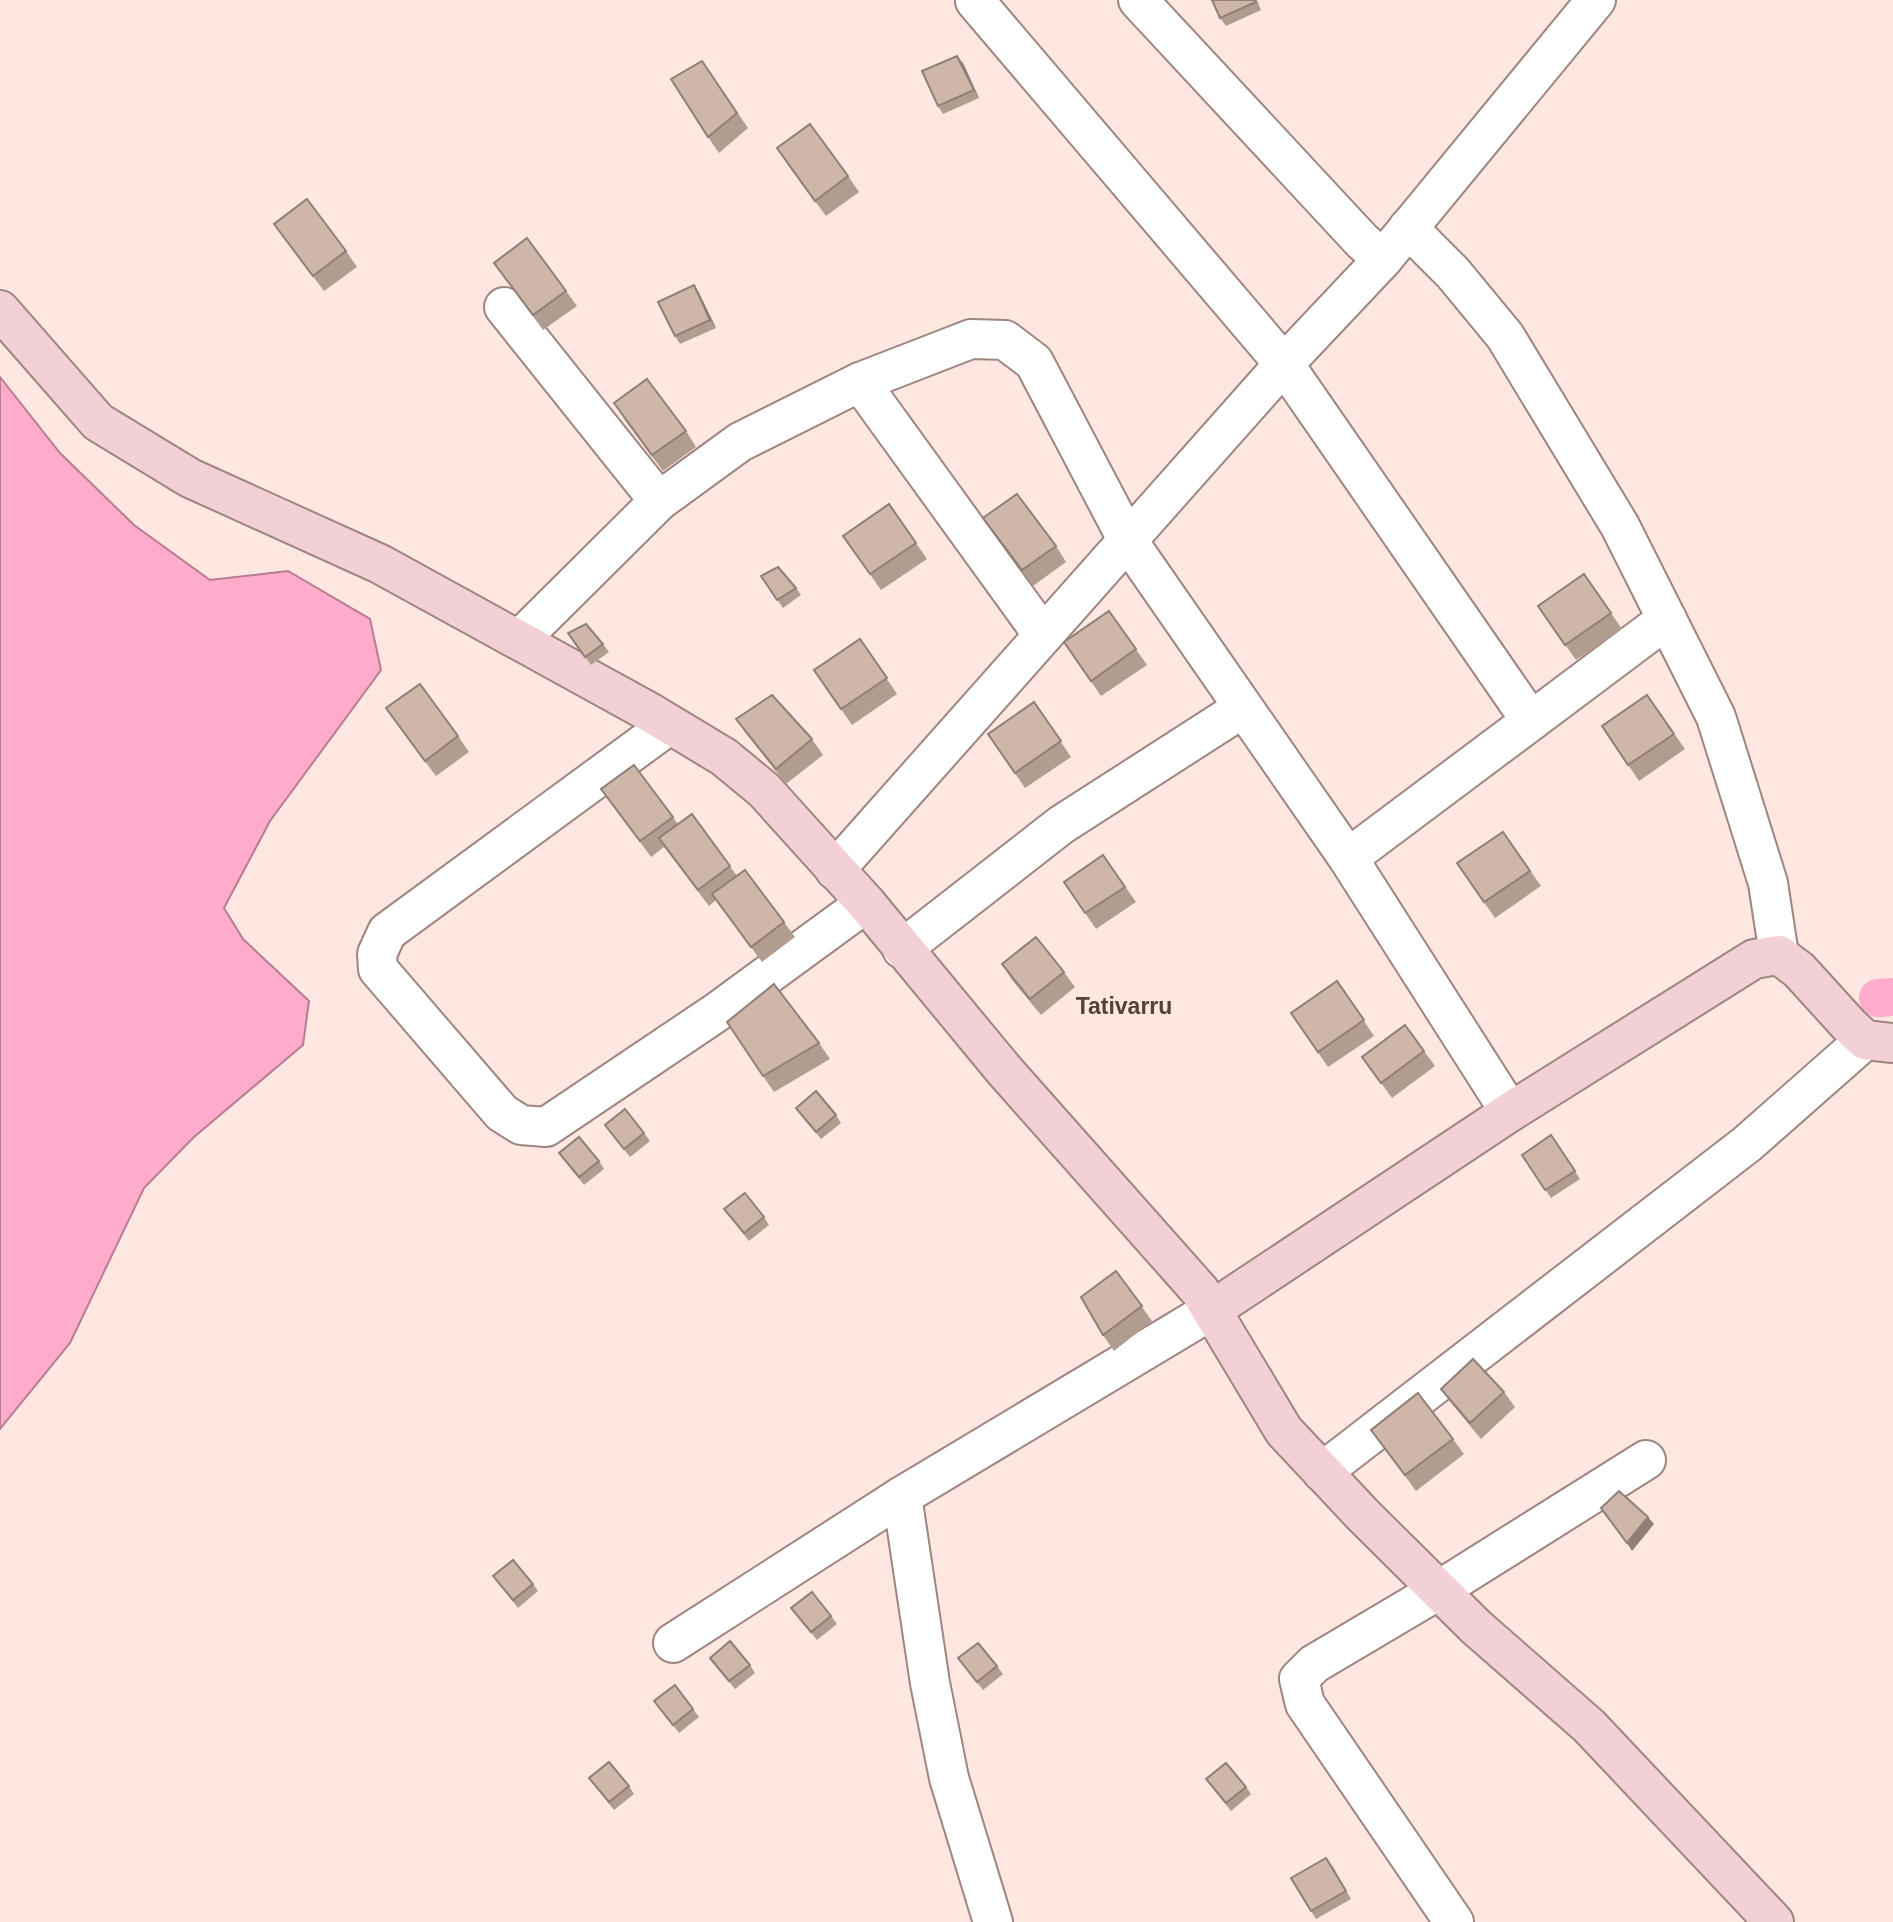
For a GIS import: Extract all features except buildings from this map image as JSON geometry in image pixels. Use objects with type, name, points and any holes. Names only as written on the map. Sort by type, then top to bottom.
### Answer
[{"type":"main road","points":[[0,310],[98,422],[190,478],[380,564],[519,640],[724,757],[764,790],[866,903],[1004,1070],[1200,1291],[1284,1431],[1476,1627],[1589,1726],[1774,1922]]},
{"type":"main road","points":[[1212,1310],[1510,1112],[1754,959],[1779,955],[1799,970],[1849,1025],[1879,1042]]},
{"type":"street","points":[[1138,0],[1362,241],[1383,259]]},
{"type":"street","points":[[835,870],[1284,363],[1383,259],[1596,0]]},
{"type":"street","points":[[975,1],[1284,363],[1531,721]]},
{"type":"street","points":[[1408,228],[1453,274],[1505,336],[1620,526],[1716,717],[1768,883],[1779,955]]},
{"type":"street","points":[[504,307],[659,500]]},
{"type":"street","points":[[519,640],[659,500],[740,442],[860,382],[971,339],[1005,340],[1034,362],[1128,541],[1348,858],[1510,1112]]},
{"type":"street","points":[[860,382],[1044,635]]},
{"type":"street","points":[[1348,858],[1667,619]]},
{"type":"street","points":[[902,949],[1061,825],[1243,708]]},
{"type":"street","points":[[669,725],[387,932],[377,954],[378,969],[502,1113],[521,1125],[545,1127],[717,1012],[866,903]]},
{"type":"street","points":[[1322,1472],[1879,1042]]},
{"type":"street","points":[[673,1643],[902,1496],[1212,1310]]},
{"type":"street","points":[[1454,1922],[1305,1703],[1299,1679],[1314,1664],[1439,1590],[1646,1460]]},
{"type":"street","points":[[902,1496],[930,1683],[949,1778],[992,1922]]},
{"type":"shaded area","points":[[0,377],[60,453],[134,525],[210,580],[288,571],[370,619],[381,670],[270,821],[224,908],[243,939],[309,1001],[303,1045],[194,1137],[144,1188],[70,1343],[0,1429]]},
{"type":"waterway","points":[[1878,998],[1893,997]]},
{"type":"district","name":"Tativarru","points":[[1124,1006]]}]
